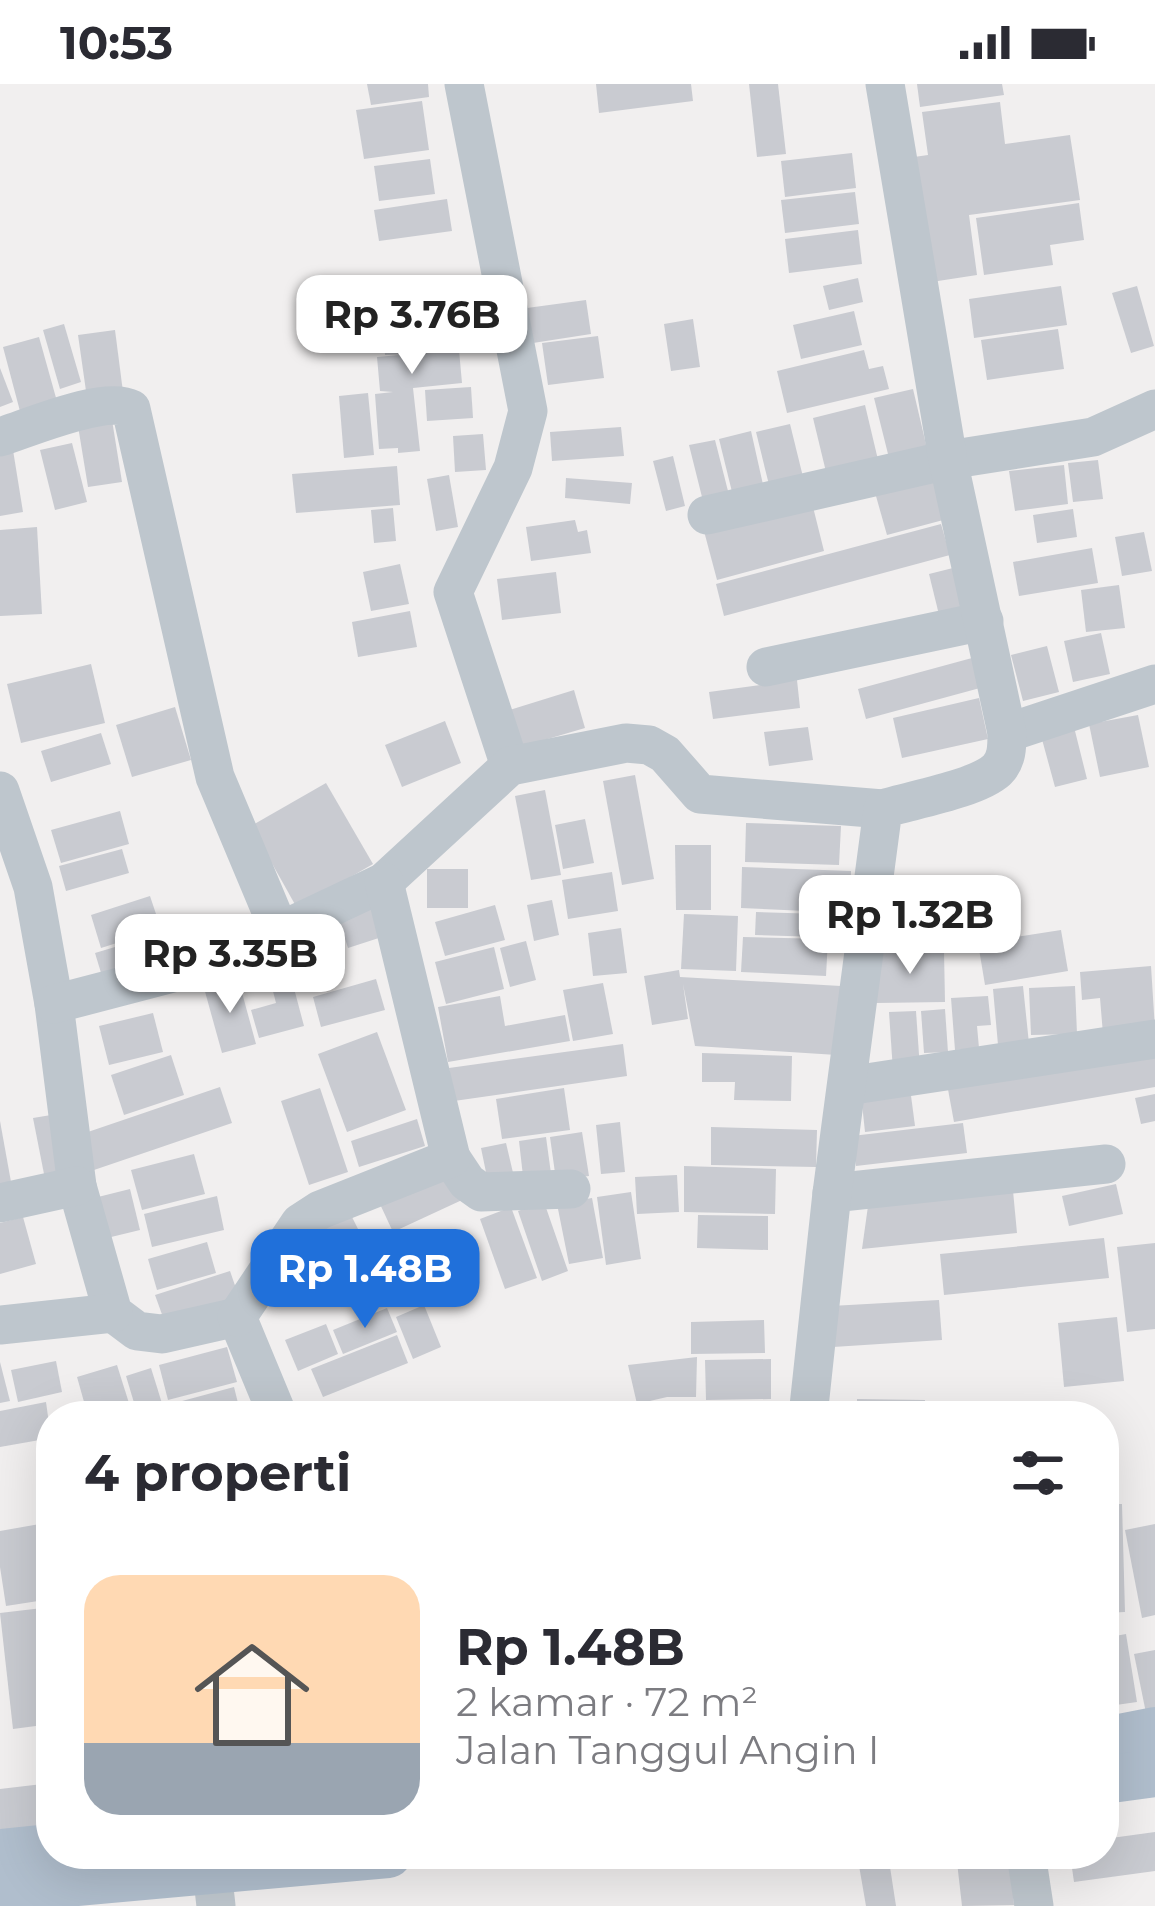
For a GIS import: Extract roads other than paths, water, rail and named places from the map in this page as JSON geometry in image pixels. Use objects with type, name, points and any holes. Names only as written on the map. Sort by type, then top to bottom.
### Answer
[{"type":"main road","points":[[1119,1738],[1155,1731]]},
{"type":"main road","points":[[1119,1778],[1155,1773]]},
{"type":"main road","points":[[0,1853],[36,1849]]},
{"type":"main road","points":[[0,1889],[214,1888],[311,1869]]},
{"type":"street","points":[[464,84],[528,411],[514,468],[453,592],[510,766]]},
{"type":"street","points":[[54,1004],[215,962],[384,882],[510,766],[626,743],[649,745],[665,754],[700,794],[883,809],[985,778],[1000,767],[1007,752],[1007,733],[948,460],[885,84]]},
{"type":"street","points":[[0,437],[101,406],[123,404],[131,409],[214,777],[280,932]]},
{"type":"street","points":[[706,515],[948,460],[1093,437],[1155,409]]},
{"type":"street","points":[[766,667],[984,621]]},
{"type":"street","points":[[1007,733],[1155,684]]},
{"type":"street","points":[[0,791],[17,887],[54,1004],[76,1186],[112,1312],[137,1331],[162,1334],[238,1317],[300,1223],[320,1210],[451,1158]]},
{"type":"street","points":[[810,1401],[883,809]]},
{"type":"street","points":[[384,882],[451,1158],[466,1182],[481,1192],[571,1189]]},
{"type":"street","points":[[847,1086],[1155,1039]]},
{"type":"street","points":[[832,1193],[1106,1164]]},
{"type":"street","points":[[0,1203],[76,1186]]},
{"type":"street","points":[[0,1325],[112,1312]]},
{"type":"street","points":[[238,1317],[272,1401]]},
{"type":"street","points":[[1028,1869],[1034,1906]]}]
